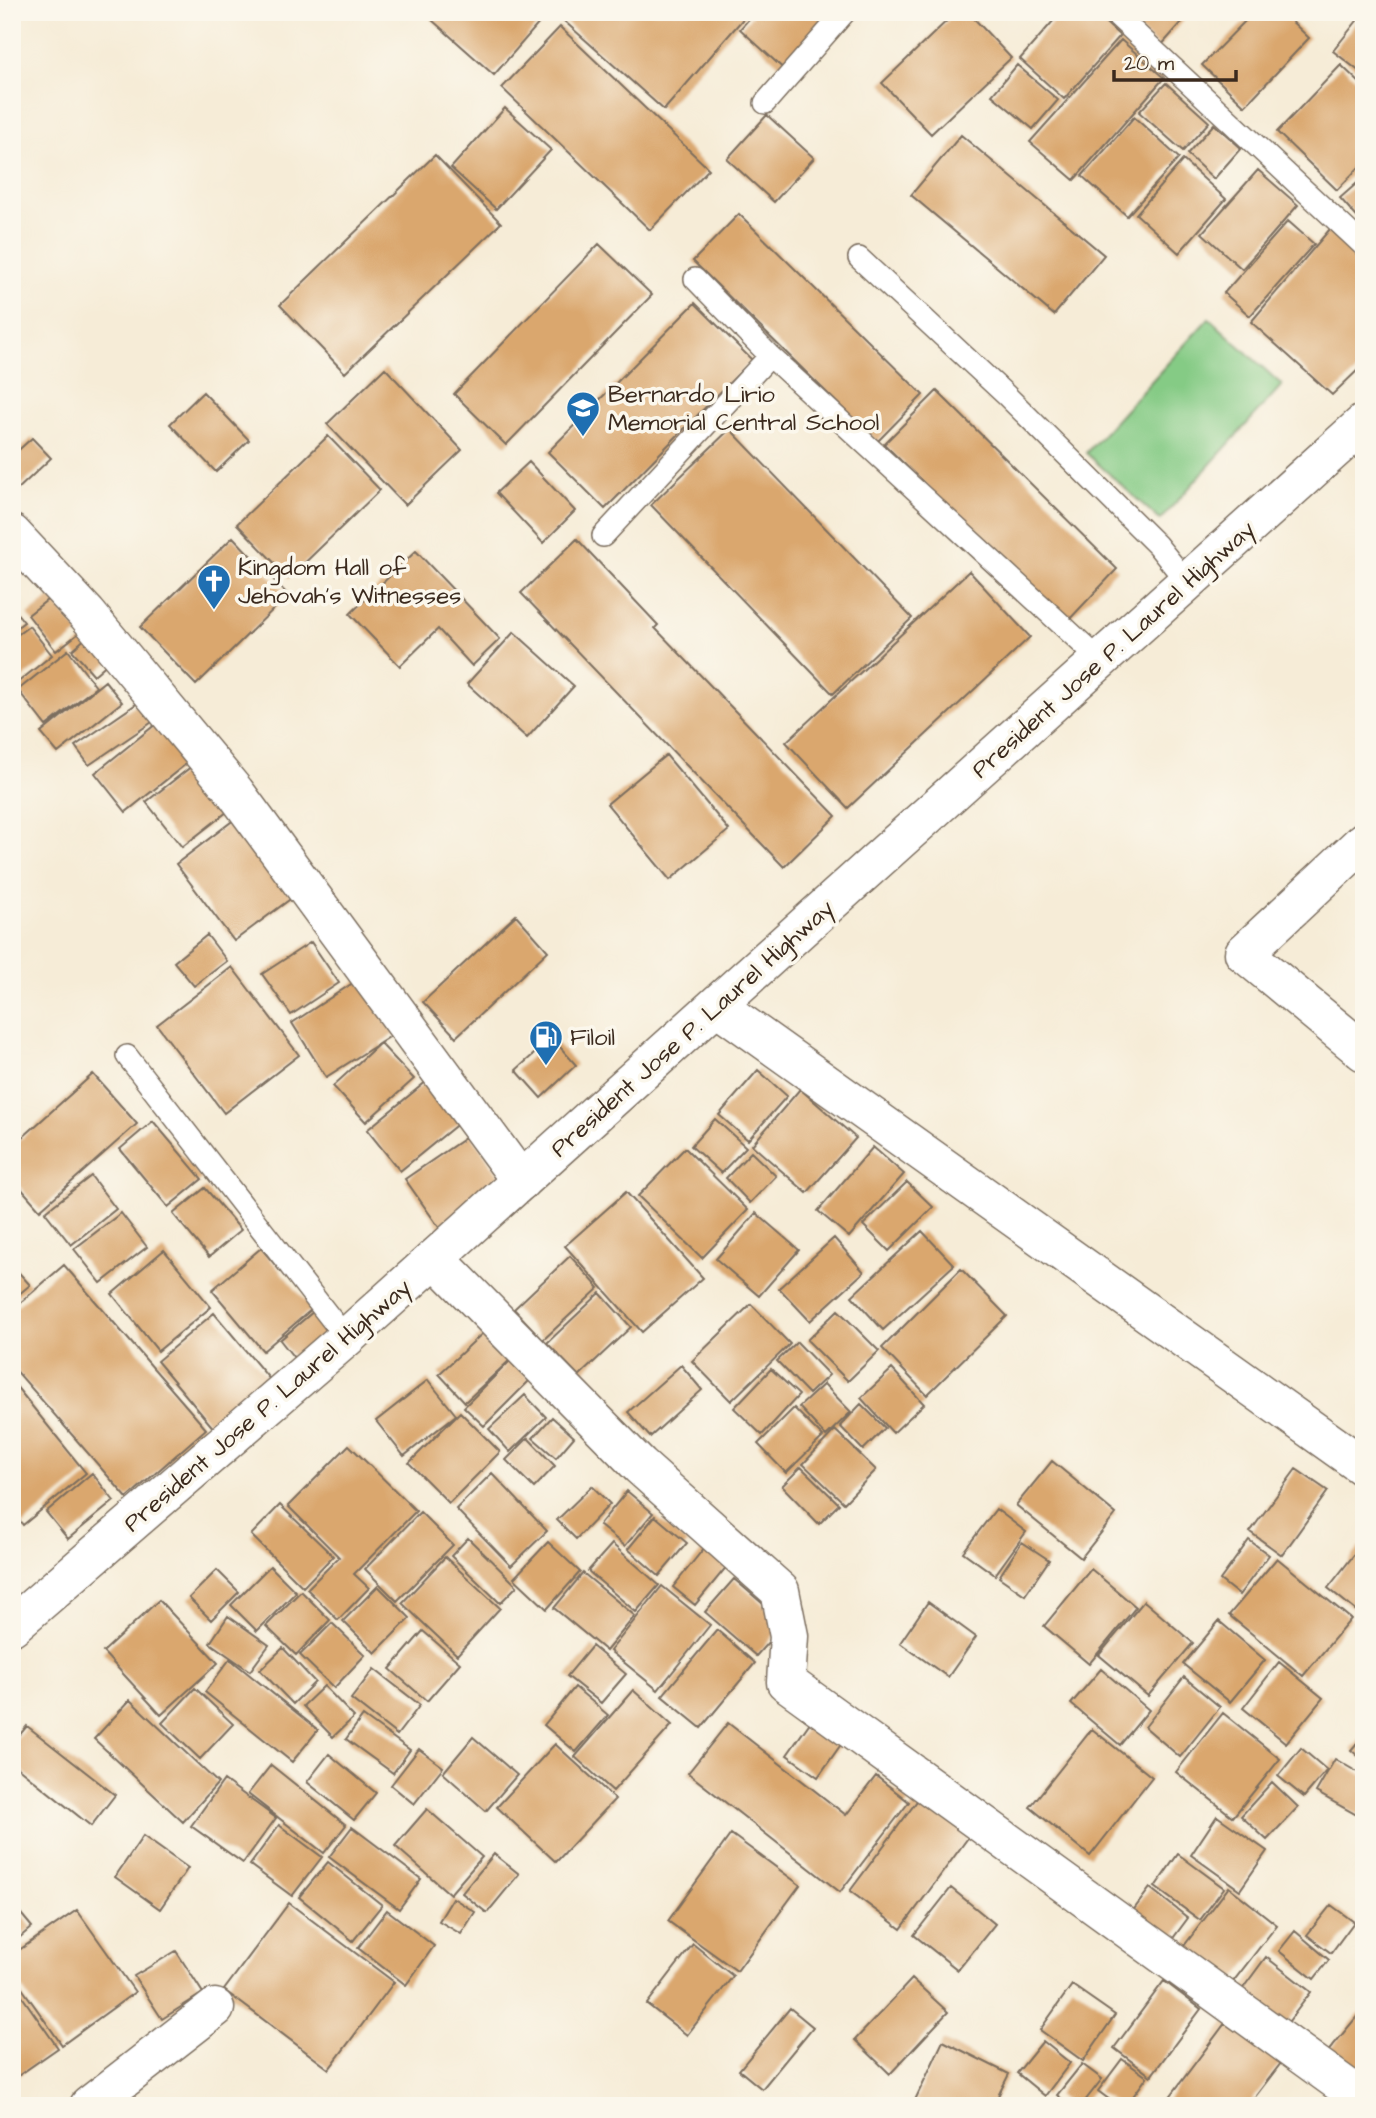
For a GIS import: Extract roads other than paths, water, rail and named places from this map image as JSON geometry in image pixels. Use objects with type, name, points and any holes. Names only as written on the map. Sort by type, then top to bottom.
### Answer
[{"type":"main road","name":"President Jose P. Laurel Highway","points":[[12,1626],[346,1338],[1364,423]]},
{"type":"main road","points":[[12,534],[87,614],[235,792],[521,1181]]},
{"type":"main road","points":[[1364,841],[1244,953],[1364,1052]]},
{"type":"main road","points":[[717,1006],[1364,1467]]},
{"type":"main road","points":[[435,1258],[640,1466],[780,1591],[789,1636],[786,1682],[1364,2100]]},
{"type":"main road","points":[[89,2106],[215,2008]]},
{"type":"lane","points":[[765,103],[845,12]]},
{"type":"lane","points":[[1113,12],[1364,246]]},
{"type":"lane","points":[[859,258],[1016,404],[1157,545],[1186,581]]},
{"type":"lane","points":[[695,279],[770,356],[1100,660]]},
{"type":"lane","points":[[603,536],[770,356]]},
{"type":"lane","points":[[127,1056],[346,1338]]},
{"type":"place","name":"Bernardo Lirio Memorial Central School","points":[[583,438]]},
{"type":"place","name":"Kingdom Hall of Jehovah's Witnesses","points":[[214,611]]},
{"type":"place","name":"Filoil","points":[[546,1067]]}]
